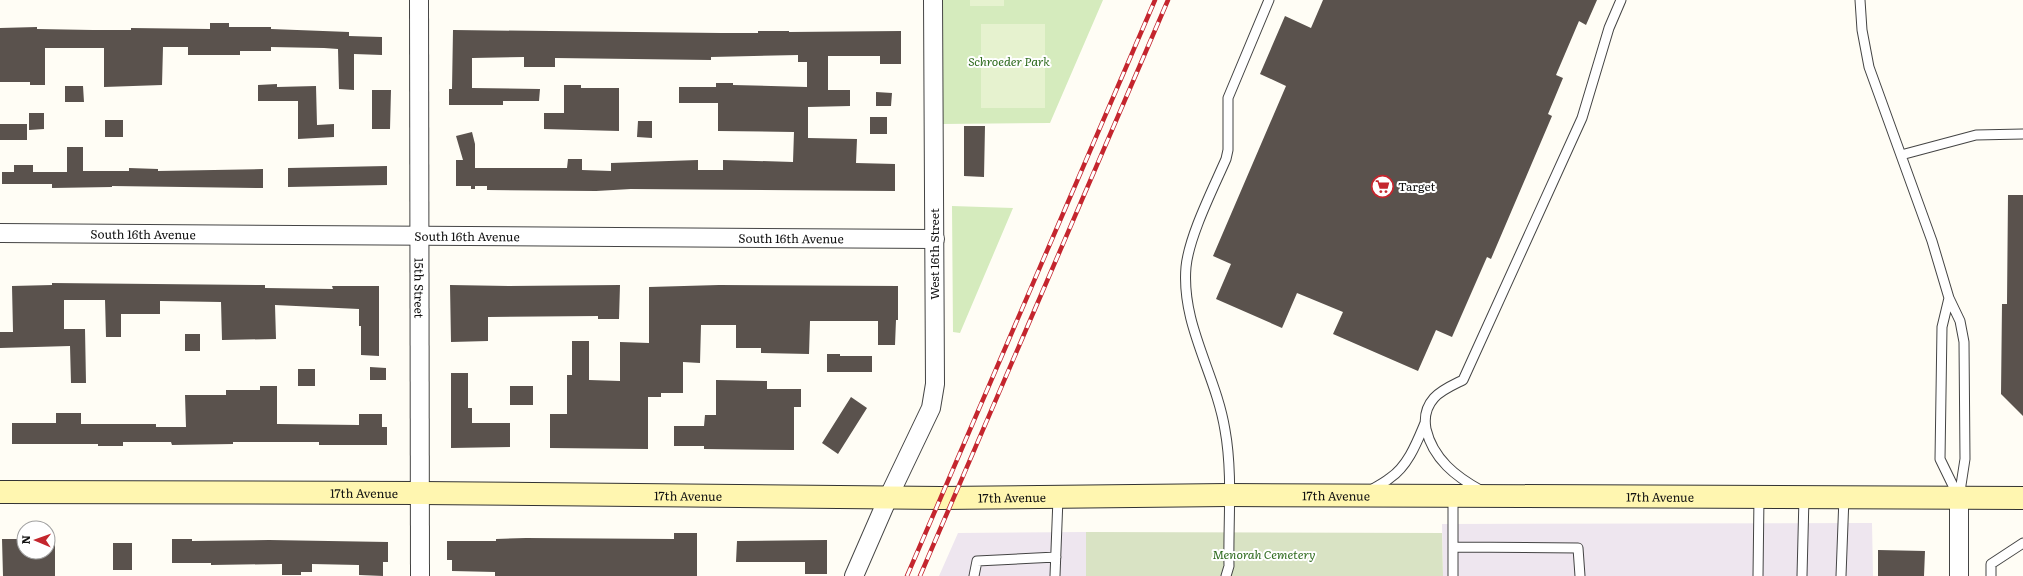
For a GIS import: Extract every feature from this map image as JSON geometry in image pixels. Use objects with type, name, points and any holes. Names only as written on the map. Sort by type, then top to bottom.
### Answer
[{"type":"street","name":"15th Street","points":[[419,0],[420,576]]},
{"type":"street","name":"West 16th Street","points":[[854,576],[888,498],[932,408],[935,384],[933,0]]},
{"type":"street","name":"South 16th Avenue","points":[[0,234],[934,239]]},
{"type":"street","name":"17th Avenue","points":[[0,492],[420,493],[888,498],[1058,498],[1228,495],[2023,498]]},
{"type":"street","points":[[1959,498],[1959,576]]},
{"type":"lane","points":[[1226,576],[1229,566],[1225,430],[1216,391],[1193,330],[1185,287],[1186,265],[1191,244],[1226,159],[1228,150],[1228,98],[1269,0]]},
{"type":"lane","points":[[1360,496],[1392,478],[1413,450],[1425,423],[1426,411],[1434,398],[1463,380],[1582,118],[1609,28],[1621,0]]},
{"type":"lane","points":[[1860,0],[1862,30],[1869,67],[1941,266],[1949,298],[1960,321],[1964,342],[1965,459],[1959,498]]},
{"type":"lane","points":[[1901,156],[1976,135],[2023,134]]},
{"type":"lane","points":[[1949,298],[1942,327],[1940,459],[1959,498]]},
{"type":"lane","points":[[1425,423],[1432,447],[1445,466],[1469,483],[1493,496]]},
{"type":"lane","points":[[1453,496],[1453,576]]},
{"type":"lane","points":[[1758,576],[1759,497]]},
{"type":"lane","points":[[1802,576],[1804,497]]},
{"type":"lane","points":[[1841,576],[1844,497]]},
{"type":"lane","points":[[1055,576],[1058,498]]},
{"type":"lane","points":[[1991,576],[1991,564],[2023,543]]},
{"type":"lane","points":[[1453,547],[1578,548],[1580,576]]},
{"type":"lane","points":[[974,576],[977,561],[1056,557]]},
{"type":"shaded area","points":[[1872,523],[1873,576],[1443,576],[1442,524]]},
{"type":"shaded area","points":[[1086,532],[1086,576],[939,576],[958,533]]},
{"type":"green space","name":"Schroeder Park","points":[[942,0],[1103,0],[1050,123],[942,124]]},
{"type":"green space","points":[[970,0],[1004,0],[1004,6],[970,6]]},
{"type":"green space","points":[[981,24],[1045,24],[1045,108],[981,108]]},
{"type":"green space","points":[[952,206],[1013,208],[960,333],[953,332]]},
{"type":"green space","name":"Menorah Cemetery","points":[[1086,532],[1442,533],[1443,576],[1086,576]]},
{"type":"building","name":"Target","points":[[1323,0],[1597,0],[1586,25],[1579,21],[1556,75],[1563,78],[1548,114],[1552,116],[1491,259],[1487,257],[1452,337],[1436,330],[1418,371],[1333,334],[1343,312],[1297,293],[1282,328],[1216,299],[1231,264],[1213,256],[1286,86],[1260,74],[1285,16],[1311,28]]},
{"type":"building","points":[[210,23],[229,23],[229,27],[271,27],[271,29],[349,32],[349,36],[382,37],[382,55],[354,54],[354,90],[339,89],[338,49],[324,48],[271,47],[271,51],[240,51],[240,55],[188,55],[188,47],[163,47],[162,85],[104,87],[104,48],[45,48],[45,85],[30,85],[30,82],[0,82],[0,28],[37,27],[37,29],[93,30],[131,30],[131,28],[210,29]]},
{"type":"building","points":[[453,30],[721,33],[758,33],[758,31],[901,31],[901,64],[880,64],[880,56],[828,56],[828,90],[850,90],[850,106],[808,107],[808,138],[857,139],[856,163],[895,164],[895,191],[631,189],[596,191],[487,190],[487,186],[475,186],[475,189],[471,189],[471,186],[456,186],[456,160],[463,160],[456,136],[472,132],[475,144],[475,168],[567,168],[568,159],[582,159],[582,170],[611,171],[611,163],[698,160],[698,170],[723,170],[723,160],[793,162],[794,132],[718,131],[718,103],[679,103],[679,87],[716,87],[716,83],[733,83],[733,85],[807,87],[807,62],[798,62],[798,55],[711,57],[711,60],[555,58],[555,67],[524,67],[524,57],[472,58],[472,88],[540,89],[539,101],[503,101],[503,105],[449,105],[449,89],[452,89]]},
{"type":"building","points":[[277,84],[277,87],[316,86],[317,125],[334,124],[334,137],[298,139],[298,101],[258,101],[258,85]]},
{"type":"building","points":[[564,85],[581,85],[581,88],[619,88],[619,131],[544,129],[544,113],[564,113]]},
{"type":"building","points":[[65,86],[83,86],[84,102],[65,102]]},
{"type":"building","points":[[372,90],[391,90],[390,129],[372,129]]},
{"type":"building","points":[[876,92],[892,93],[891,106],[876,106]]},
{"type":"building","points":[[29,113],[44,113],[44,129],[29,130]]},
{"type":"building","points":[[870,117],[887,117],[887,134],[870,134]]},
{"type":"building","points":[[105,120],[123,120],[123,137],[105,137]]},
{"type":"building","points":[[638,121],[652,121],[652,138],[637,137]]},
{"type":"building","points":[[0,124],[27,124],[27,140],[0,140]]},
{"type":"building","points":[[964,126],[985,126],[984,177],[964,176]]},
{"type":"building","points":[[67,147],[83,147],[83,171],[129,171],[129,168],[158,169],[158,171],[263,169],[263,188],[112,186],[52,188],[52,184],[2,184],[2,172],[14,172],[14,165],[33,165],[33,172],[67,172]]},
{"type":"building","points":[[387,166],[387,185],[288,187],[288,168]]},
{"type":"building","points":[[2008,195],[2023,195],[2023,416],[2001,394],[2002,304],[2007,304]]},
{"type":"building","points":[[52,283],[265,285],[265,288],[333,289],[332,286],[379,286],[379,356],[361,355],[361,326],[359,326],[359,309],[275,305],[276,339],[222,340],[221,302],[160,301],[160,314],[121,314],[121,337],[106,337],[105,300],[64,300],[64,329],[85,329],[86,383],[71,383],[70,346],[0,348],[0,332],[13,332],[12,286],[52,285]]},
{"type":"building","points":[[450,285],[620,285],[619,319],[598,319],[598,316],[488,317],[488,341],[451,342]]},
{"type":"building","points":[[719,285],[898,286],[898,320],[896,320],[895,345],[878,345],[878,321],[810,321],[809,354],[761,353],[761,348],[736,348],[736,325],[701,325],[700,363],[683,362],[683,393],[661,393],[661,397],[648,397],[648,449],[550,448],[550,414],[567,414],[567,375],[572,375],[572,341],[589,341],[589,380],[620,381],[620,342],[649,343],[649,287]]},
{"type":"building","points":[[185,334],[200,334],[200,351],[185,351]]},
{"type":"building","points":[[827,354],[840,354],[840,356],[872,356],[872,372],[827,372]]},
{"type":"building","points":[[370,367],[386,368],[386,380],[370,380]]},
{"type":"building","points":[[298,369],[315,369],[315,386],[298,386]]},
{"type":"building","points":[[451,373],[468,373],[468,408],[472,408],[472,423],[510,423],[510,447],[451,448]]},
{"type":"building","points":[[716,380],[767,381],[767,389],[801,389],[801,407],[794,407],[794,450],[704,449],[704,446],[674,446],[674,426],[704,426],[705,415],[716,415]]},
{"type":"building","points":[[260,386],[277,386],[277,424],[359,425],[359,414],[382,414],[382,427],[387,427],[387,445],[319,445],[319,442],[233,442],[233,444],[172,445],[171,442],[123,442],[123,446],[98,446],[98,444],[12,444],[12,423],[56,423],[56,413],[81,413],[81,424],[156,424],[156,427],[186,427],[185,395],[226,395],[226,390],[260,390]]},
{"type":"building","points":[[510,386],[533,386],[533,405],[510,405]]},
{"type":"building","points":[[851,397],[867,408],[838,454],[822,443]]},
{"type":"building","points":[[674,533],[697,533],[697,576],[495,576],[495,572],[452,571],[452,560],[447,560],[447,541],[496,541],[496,539],[526,538],[674,539]]},
{"type":"building","points":[[2,539],[16,539],[16,560],[55,560],[55,576],[3,576]]},
{"type":"building","points":[[172,539],[192,539],[192,541],[269,540],[388,542],[388,562],[383,562],[383,576],[359,575],[359,565],[312,564],[312,572],[301,572],[301,575],[282,575],[282,564],[211,565],[211,563],[172,563]]},
{"type":"building","points":[[827,540],[827,574],[805,574],[805,562],[736,562],[737,541]]},
{"type":"building","points":[[113,543],[132,543],[132,570],[113,570]]},
{"type":"building","points":[[1878,550],[1925,551],[1924,576],[1878,576]]},
{"type":"railway","points":[[907,576],[1155,0]]},
{"type":"railway","points":[[920,576],[1168,0]]},
{"type":"place","name":"Target","points":[[1382,186]]}]
